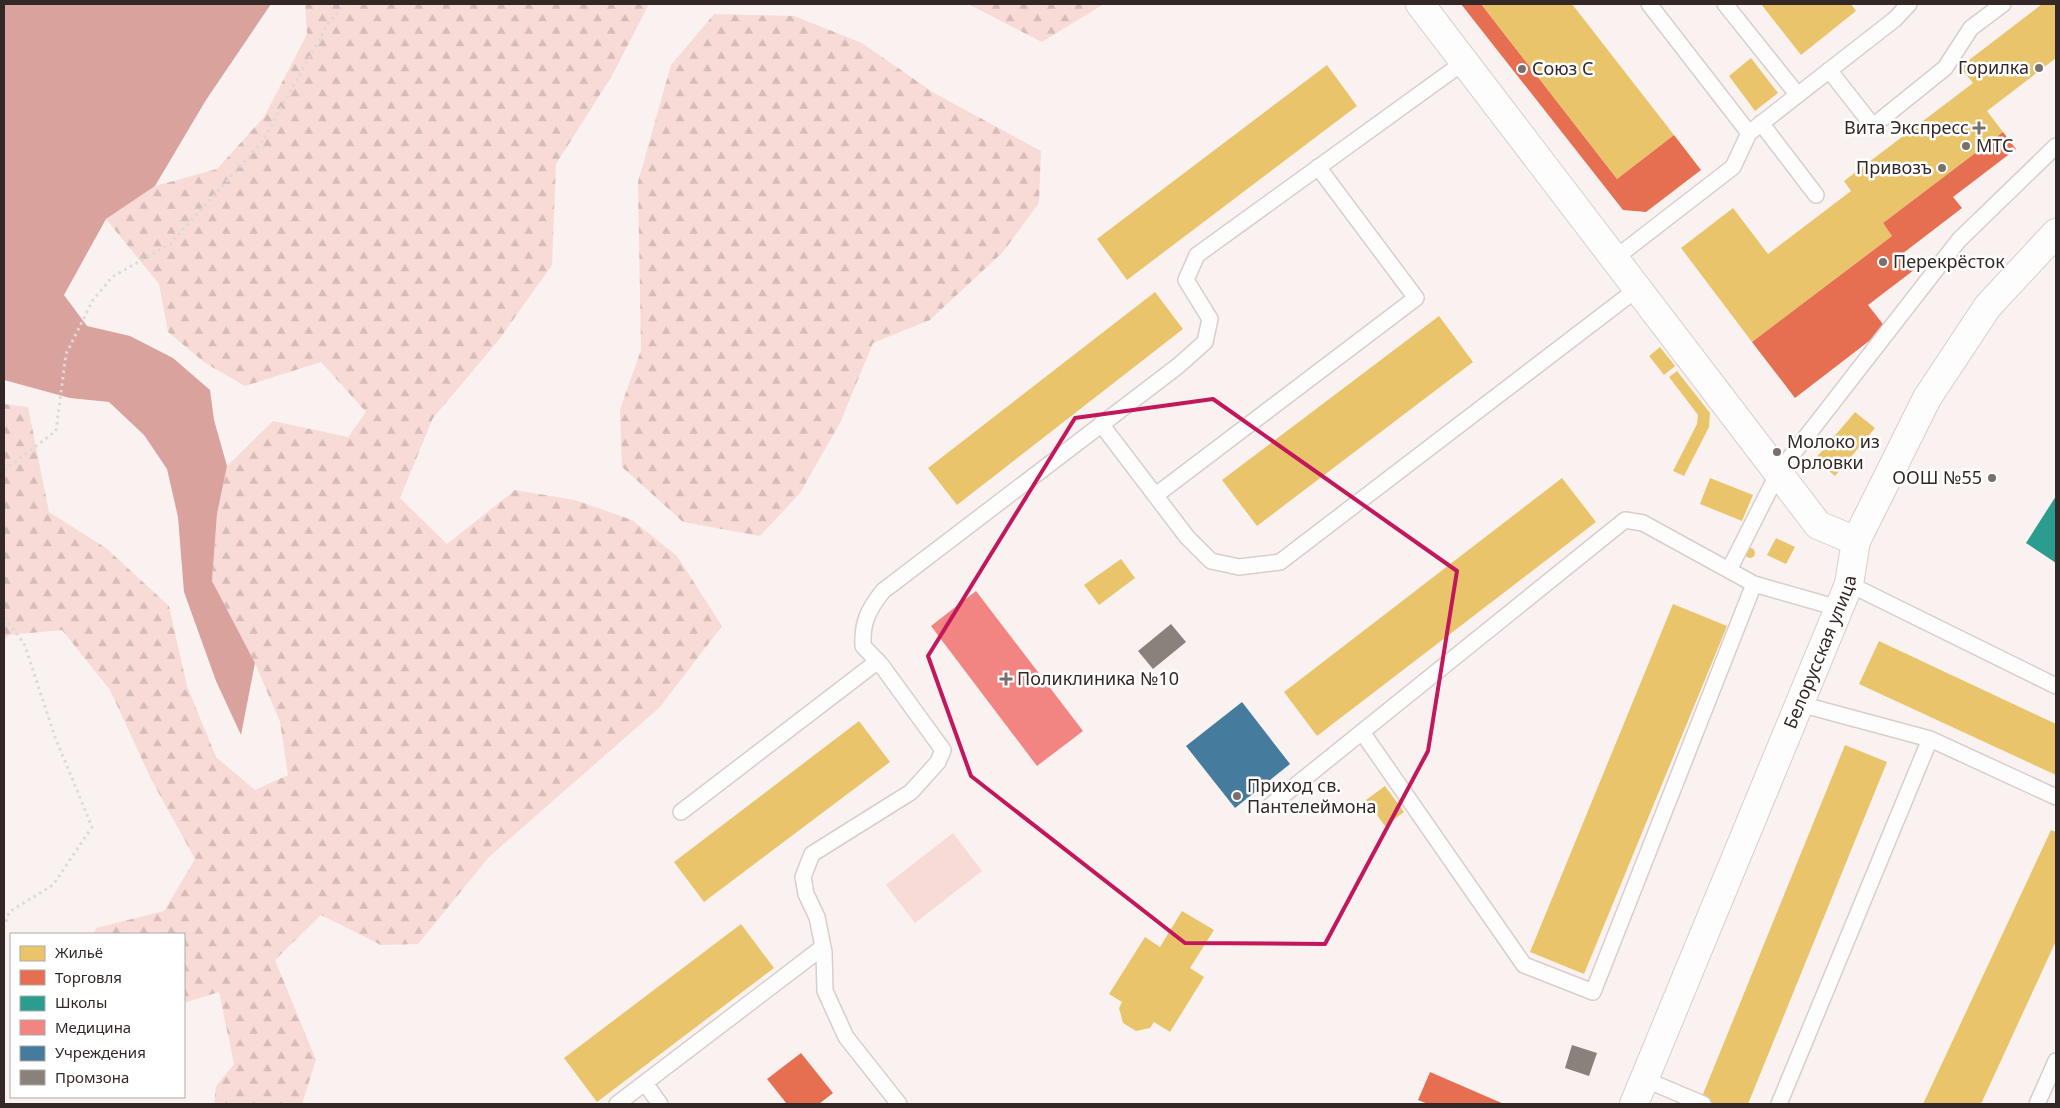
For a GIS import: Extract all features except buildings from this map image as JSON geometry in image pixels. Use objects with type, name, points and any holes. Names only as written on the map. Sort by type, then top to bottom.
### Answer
[{"type":"main road","points":[[1420,4],[1818,525],[1856,542]]},
{"type":"main road","name":"Белорусская улица","points":[[1634,1104],[1844,596],[1856,542],[1927,398],[1988,306],[2056,233]]},
{"type":"lane","points":[[1649,4],[1749,133]]},
{"type":"lane","points":[[1725,4],[1797,94]]},
{"type":"lane","points":[[1614,259],[1733,167],[1749,133],[1895,19],[1909,4]]},
{"type":"lane","points":[[1828,70],[1873,126],[1945,68],[1971,28],[2003,4]]},
{"type":"lane","points":[[899,1104],[846,1037],[825,991],[823,947],[817,917],[806,894],[804,877],[812,854],[911,792],[938,762],[943,750],[878,661],[863,646],[862,629],[872,606],[883,592],[1178,366],[1205,342],[1210,319],[1186,280],[1197,255],[1464,62]]},
{"type":"lane","points":[[1761,123],[1816,195]]},
{"type":"lane","points":[[1729,570],[1778,473],[1959,240],[2056,146]]},
{"type":"lane","points":[[1156,496],[1416,298],[1318,167]]},
{"type":"lane","points":[[1102,424],[1187,537],[1211,562],[1239,567],[1280,562],[1637,290]]},
{"type":"lane","points":[[1270,806],[1625,520],[1642,524],[1754,584],[1844,596],[2056,686]]},
{"type":"lane","points":[[1362,732],[1524,965],[1593,992],[1754,584]]},
{"type":"lane","points":[[681,812],[878,661]]},
{"type":"lane","points":[[1800,704],[1930,739],[2056,797]]},
{"type":"lane","points":[[1779,1104],[1930,739]]},
{"type":"lane","points":[[618,1104],[823,947]]},
{"type":"lane","points":[[2037,1104],[2056,1061]]},
{"type":"lane","points":[[1644,1079],[1703,1104]]},
{"type":"lane","points":[[645,1083],[660,1104]]},
{"type":"path","points":[[4,470],[56,431],[66,354],[93,300],[112,277],[170,244],[262,142],[329,22],[346,4]]},
{"type":"path","points":[[4,618],[24,643],[55,736],[92,827],[54,885],[9,912],[4,927]]},
{"type":"highlighted area","points":[[1213,399],[1457,571],[1428,751],[1325,944],[1185,943],[971,776],[928,656],[1075,418]]},
{"type":"green space","points":[[305,4],[649,4],[613,74],[556,164],[552,265],[498,341],[433,418],[400,498],[447,544],[515,490],[575,500],[632,520],[677,556],[722,626],[660,707],[489,857],[418,944],[381,945],[321,915],[275,960],[316,1060],[302,1104],[214,1104],[216,1086],[234,1064],[219,992],[185,1003],[185,933],[94,933],[96,928],[164,911],[195,859],[151,779],[110,690],[62,630],[9,635],[4,640],[4,404],[28,407],[49,512],[106,548],[169,606],[187,686],[216,757],[255,790],[288,775],[280,722],[255,663],[212,582],[217,514],[227,466],[273,421],[348,437],[366,412],[321,362],[245,386],[205,363],[168,332],[159,284],[106,219],[155,186],[217,169],[264,117],[307,34]]},
{"type":"green space","points":[[968,4],[1104,4],[1042,42]]},
{"type":"green space","points":[[714,14],[794,16],[862,43],[934,93],[1041,151],[1039,203],[1003,252],[930,320],[873,343],[840,423],[800,493],[760,536],[683,522],[622,467],[620,409],[641,350],[638,182],[671,65]]},
{"type":"green space","points":[[953,833],[982,871],[915,923],[886,885]]},
{"type":"shaded area","points":[[4,4],[271,4],[206,100],[155,186],[106,219],[64,295],[87,326],[130,336],[173,358],[210,390],[214,420],[227,466],[217,514],[212,581],[255,663],[241,735],[216,681],[184,592],[178,517],[167,469],[144,435],[109,402],[70,398],[4,380]]},
{"type":"place","name":"Горилка","points":[[2039,68]]},
{"type":"place","name":"Союз С","points":[[1522,69]]},
{"type":"place","name":"Вита Экспресс","points":[[1979,128]]},
{"type":"place","name":"МТС","points":[[1966,146]]},
{"type":"place","name":"Привозъ","points":[[1942,168]]},
{"type":"place","name":"Перекрёсток","points":[[1883,262]]},
{"type":"place","name":"Молоко из Орловки","points":[[1777,452]]},
{"type":"place","name":"ООШ №55","points":[[1992,478]]},
{"type":"place","name":"Поликлиника №10","points":[[1006,679]]},
{"type":"place","name":"Приход св. Пантелеймона","points":[[1237,796]]}]
